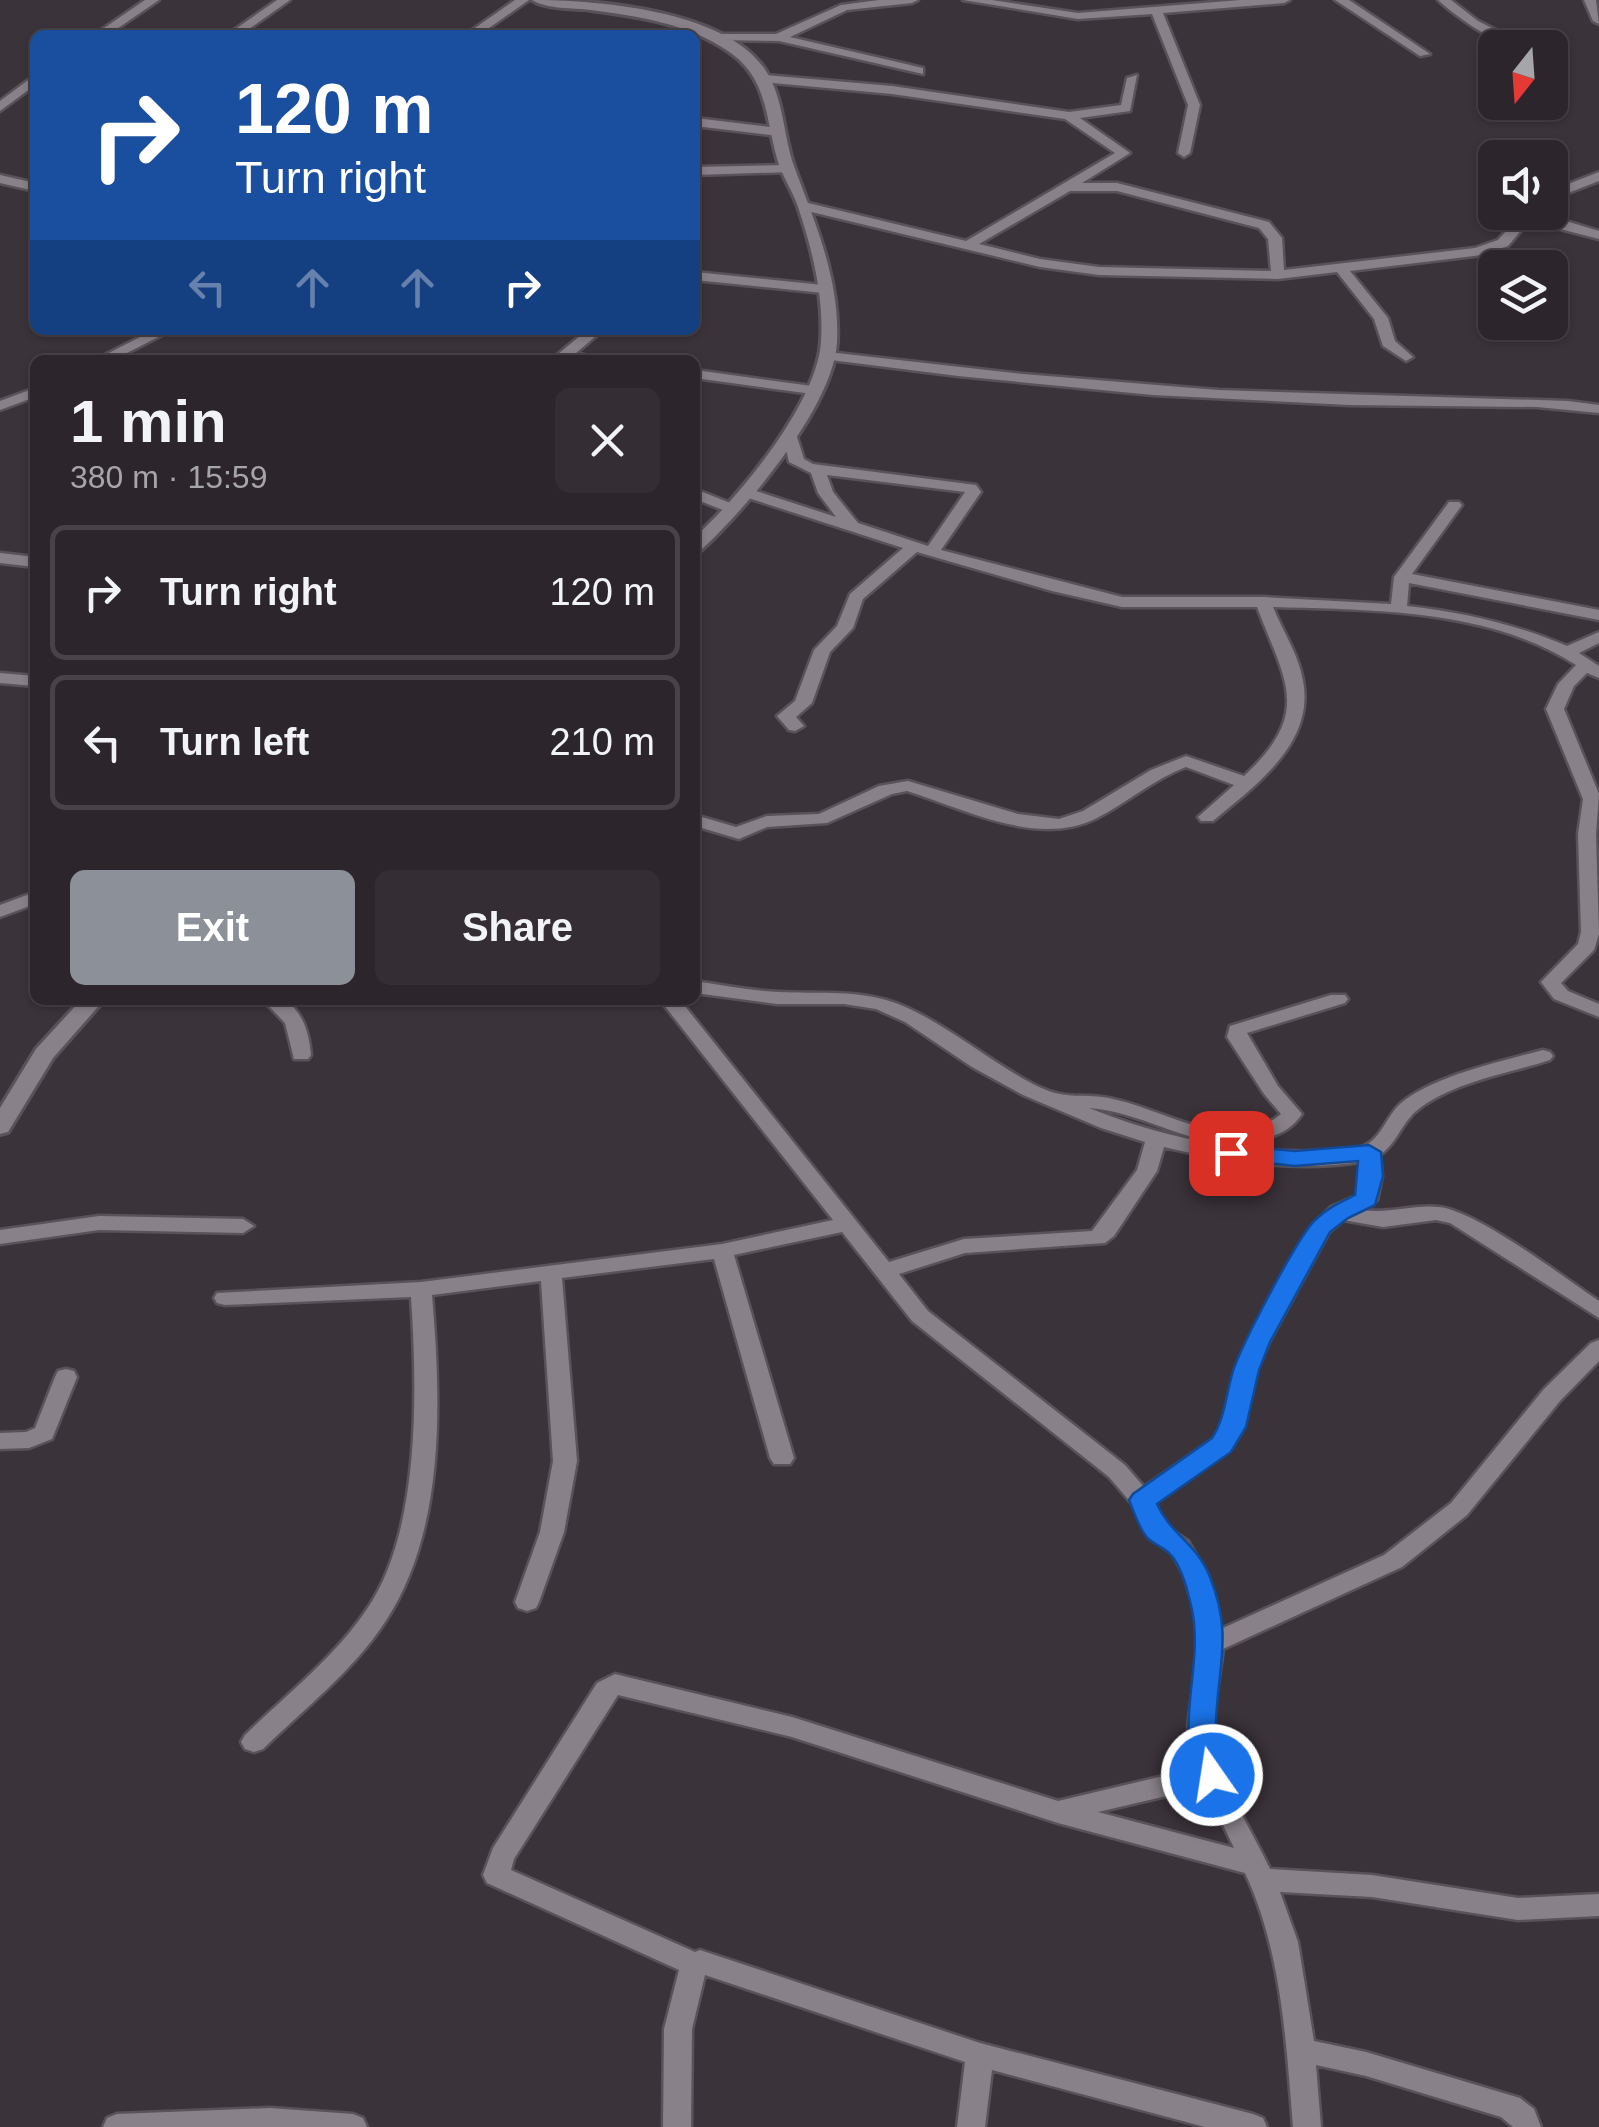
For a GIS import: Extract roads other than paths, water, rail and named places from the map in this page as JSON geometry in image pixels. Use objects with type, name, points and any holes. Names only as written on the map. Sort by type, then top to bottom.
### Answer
[{"type":"street","points":[[114,30],[152,0]]},
{"type":"street","points":[[241,30],[284,0]]},
{"type":"street","points":[[478,30],[523,0]]},
{"type":"street","points":[[538,0],[598,4],[692,30]]},
{"type":"street","points":[[832,0],[845,6]]},
{"type":"street","points":[[778,38],[845,6],[912,0]]},
{"type":"street","points":[[969,0],[1078,16],[1284,0]]},
{"type":"street","points":[[1173,0],[1184,10]]},
{"type":"street","points":[[1341,0],[1424,54]]},
{"type":"street","points":[[1444,0],[1489,30]]},
{"type":"street","points":[[1590,0],[1599,21]]},
{"type":"street","points":[[1156,12],[1194,105],[1184,153]]},
{"type":"street","points":[[700,32],[778,38],[919,72]]},
{"type":"street","points":[[700,541],[734,509],[790,437],[828,356],[828,309],[804,206],[788,169],[765,79],[752,62],[713,36]]},
{"type":"street","points":[[765,79],[892,90],[1069,116],[1126,108],[1134,78]]},
{"type":"street","points":[[0,107],[30,83]]},
{"type":"street","points":[[970,244],[1124,154],[1069,116]]},
{"type":"street","points":[[700,117],[714,124]]},
{"type":"street","points":[[700,123],[778,132]]},
{"type":"street","points":[[700,171],[788,169]]},
{"type":"street","points":[[1568,189],[1599,176]]},
{"type":"street","points":[[0,180],[30,186]]},
{"type":"street","points":[[1071,187],[1117,187],[1264,225],[1275,238],[1278,275]]},
{"type":"street","points":[[804,206],[1040,262],[1099,270],[1278,275],[1490,249],[1503,243],[1514,230]]},
{"type":"street","points":[[1568,226],[1599,236]]},
{"type":"street","points":[[1341,268],[1381,318],[1388,343],[1406,357]]},
{"type":"street","points":[[700,277],[823,289]]},
{"type":"street","points":[[112,355],[154,335]]},
{"type":"street","points":[[564,355],[590,335]]},
{"type":"street","points":[[828,356],[1035,380],[1214,393],[1348,401],[1518,402],[1599,409]]},
{"type":"street","points":[[700,375],[812,390]]},
{"type":"street","points":[[0,406],[30,394]]},
{"type":"street","points":[[790,437],[797,462],[818,470],[971,488],[973,492],[922,550],[856,596],[845,628],[822,650],[803,704],[786,716],[795,726]]},
{"type":"street","points":[[818,470],[826,493],[852,526]]},
{"type":"street","points":[[747,493],[922,550],[1120,602],[1263,602],[1398,610],[1498,627],[1570,651],[1593,668],[1566,684],[1556,700],[1556,709],[1592,798],[1587,834],[1590,932],[1587,946],[1550,982],[1560,995],[1599,1011]]},
{"type":"street","points":[[700,496],[734,509]]},
{"type":"street","points":[[1398,610],[1402,577],[1454,505]]},
{"type":"street","points":[[0,558],[30,561]]},
{"type":"street","points":[[1402,577],[1599,615]]},
{"type":"street","points":[[1207,817],[1274,756],[1290,728],[1296,703],[1291,669],[1263,602]]},
{"type":"street","points":[[1570,651],[1599,637]]},
{"type":"street","points":[[0,678],[30,681]]},
{"type":"street","points":[[700,822],[738,834],[750,825],[770,821],[822,819],[888,789],[908,786],[1027,822],[1053,825],[1074,822],[1186,761],[1246,783]]},
{"type":"street","points":[[0,910],[30,900]]},
{"type":"street","points":[[700,988],[776,998],[852,999],[882,1005],[908,1016],[989,1069],[1051,1102],[1156,1139],[1231,1153],[1295,1159],[1369,1152],[1383,1144],[1406,1110],[1425,1097],[1543,1056]]},
{"type":"street","points":[[1051,1102],[1102,1102],[1204,1135],[1225,1140],[1248,1139],[1287,1122],[1292,1114],[1271,1090],[1237,1038],[1237,1030],[1338,999]]},
{"type":"street","points":[[0,1127],[44,1054],[88,1005]]},
{"type":"street","points":[[282,1005],[298,1027],[302,1056]]},
{"type":"street","points":[[674,1005],[920,1316],[1117,1471],[1142,1500],[1157,1532],[1180,1547],[1196,1575],[1211,1644],[1201,1726],[1212,1775],[1258,1873],[1284,1942],[1301,2050],[1307,2127]]},
{"type":"street","points":[[884,1271],[964,1246],[1096,1238],[1106,1231],[1147,1171],[1156,1139]]},
{"type":"street","points":[[1142,1500],[1221,1445],[1233,1427],[1246,1370],[1258,1342],[1321,1228],[1339,1212],[1366,1200],[1372,1176],[1369,1152]]},
{"type":"street","points":[[1339,1212],[1383,1220],[1436,1213],[1456,1218],[1599,1311]]},
{"type":"street","points":[[0,1237],[60,1225],[99,1223],[243,1226]]},
{"type":"street","points":[[225,1298],[420,1290],[722,1251],[846,1224]]},
{"type":"street","points":[[722,1251],[782,1458]]},
{"type":"street","points":[[527,1602],[562,1496],[565,1461],[551,1272]]},
{"type":"street","points":[[254,1742],[354,1641],[384,1604],[411,1524],[424,1450],[428,1376],[420,1290]]},
{"type":"street","points":[[1211,1644],[1393,1561],[1458,1509],[1552,1394],[1597,1352]]},
{"type":"street","points":[[0,1441],[29,1440],[44,1433],[66,1377]]},
{"type":"street","points":[[1253,2127],[980,2055],[710,1964],[694,1964],[496,1875],[502,1856],[606,1690],[615,1684],[792,1727],[1258,1873],[1518,1909],[1599,1905]]},
{"type":"street","points":[[1058,1812],[1212,1775]]},
{"type":"street","points":[[677,2127],[678,2029],[694,1964]]},
{"type":"street","points":[[1301,2050],[1366,2064],[1510,2107],[1524,2118],[1527,2127]]},
{"type":"street","points":[[971,2127],[980,2055]]},
{"type":"street","points":[[117,2127],[270,2121],[354,2127]]}]
